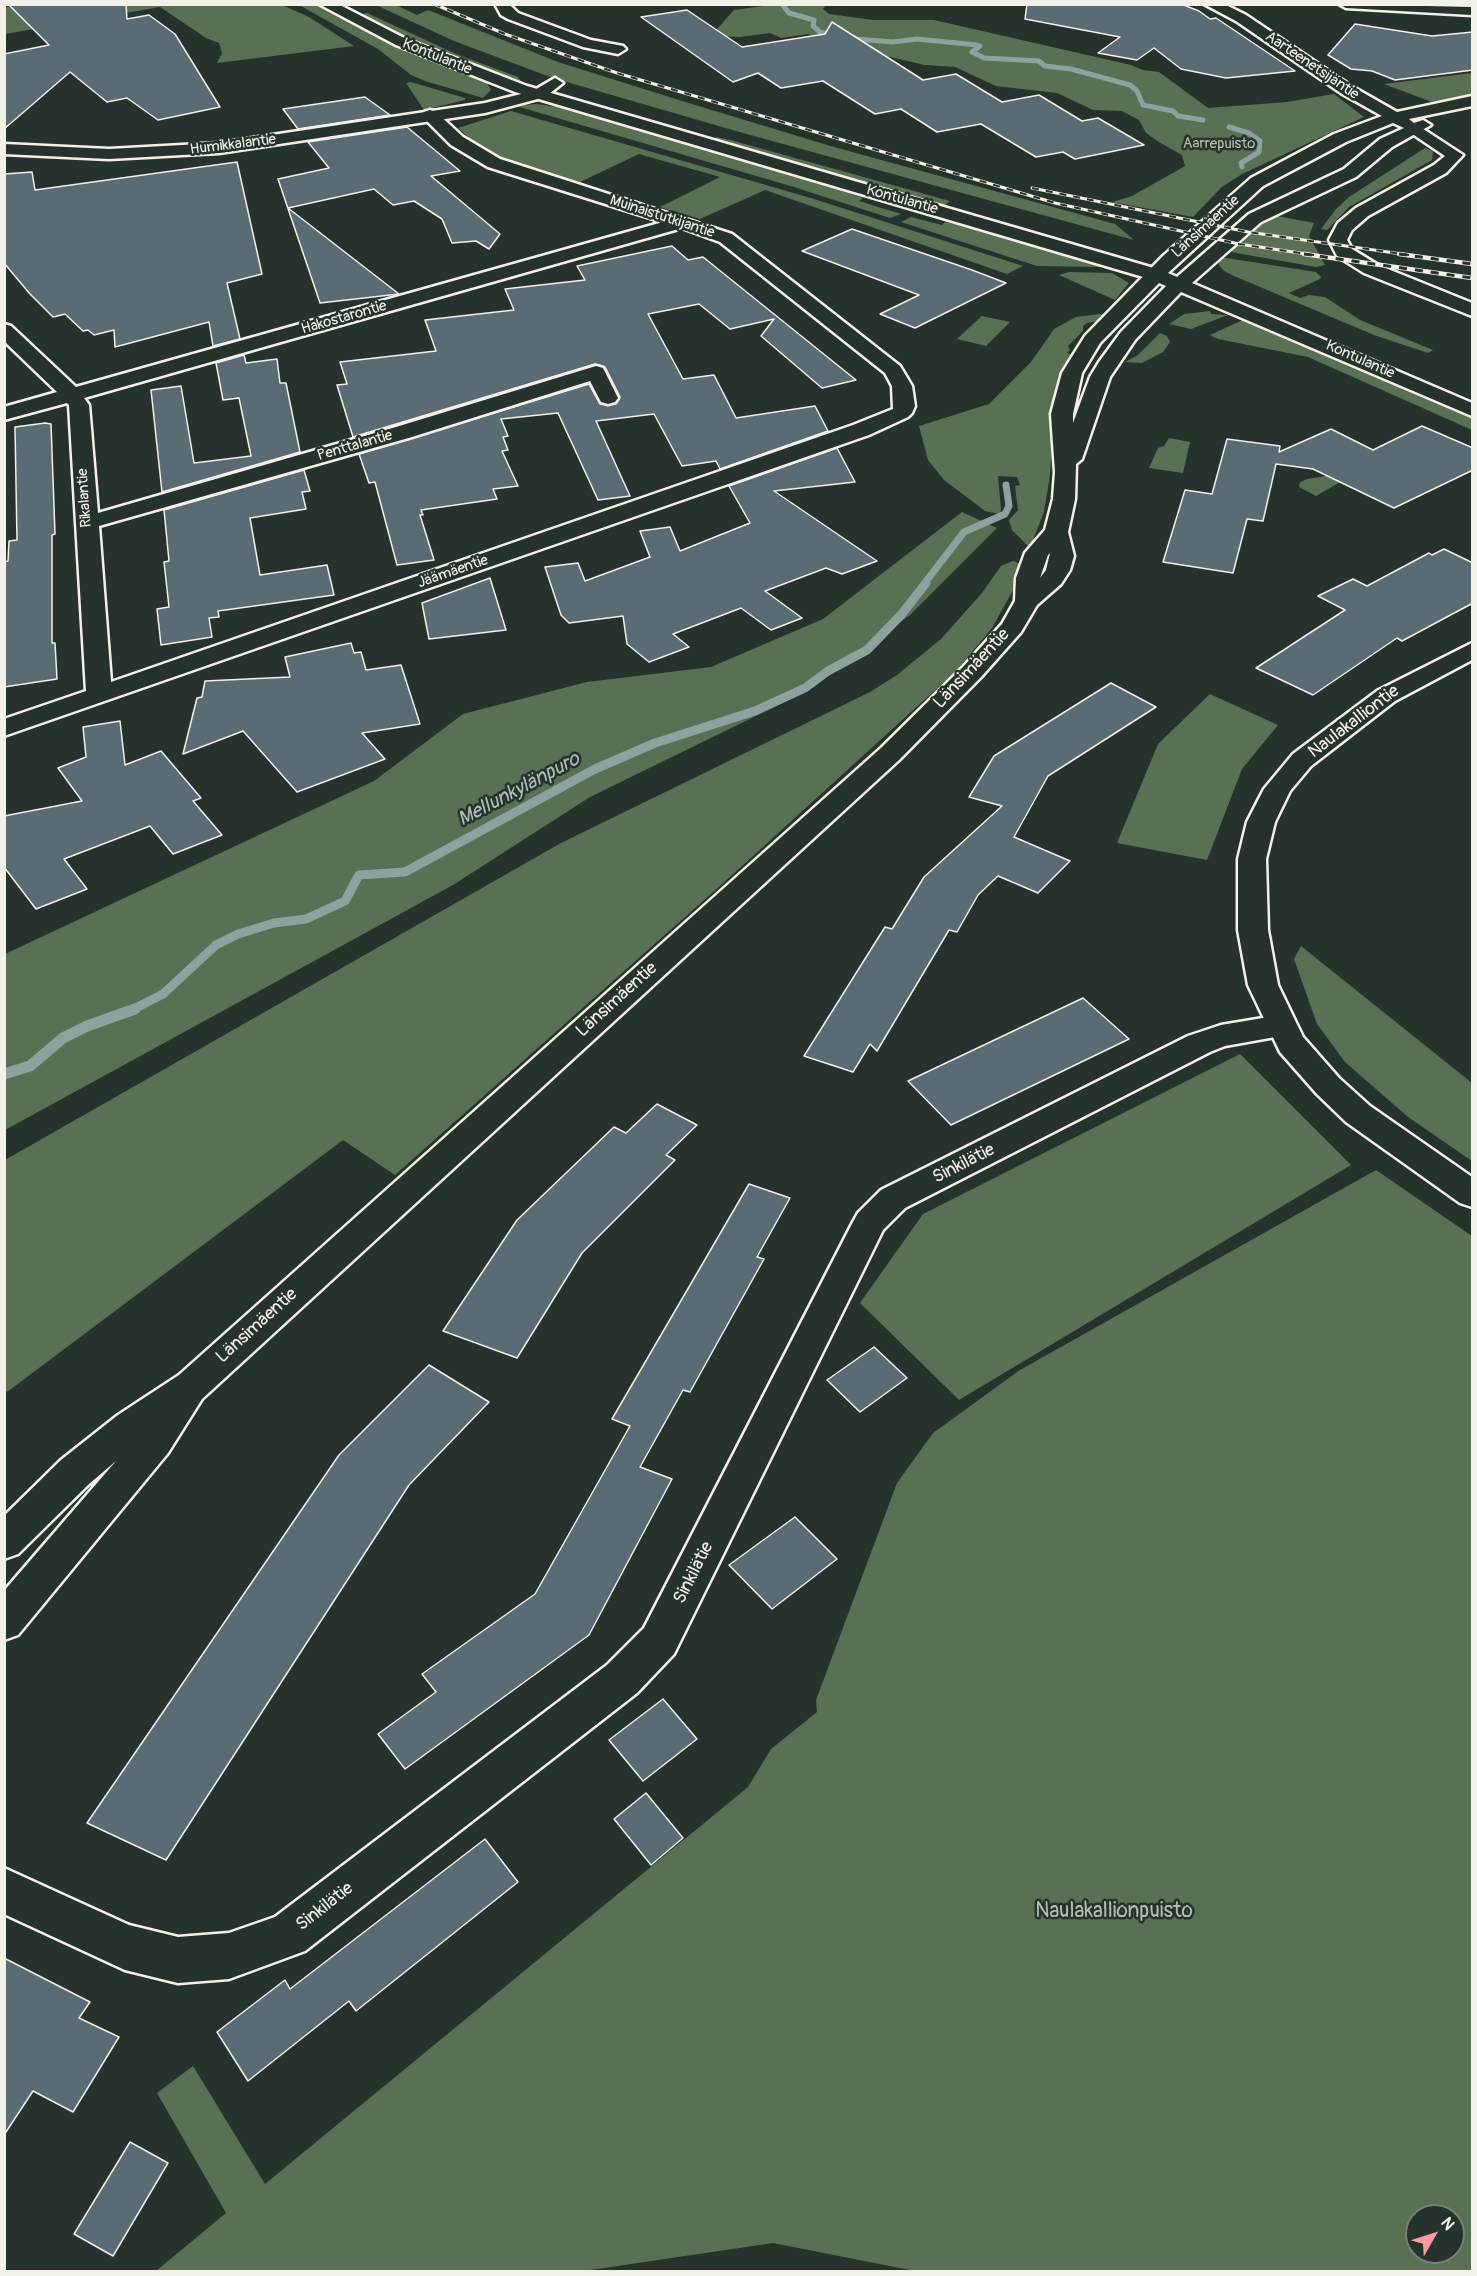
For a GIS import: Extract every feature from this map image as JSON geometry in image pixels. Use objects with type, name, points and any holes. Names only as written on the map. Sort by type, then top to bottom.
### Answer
[{"type":"street","name":"Kontulantie","points":[[326,4],[401,42],[521,89],[1164,267],[1197,270],[1215,277]]},
{"type":"street","points":[[502,4],[502,8],[513,16],[588,44],[618,49]]},
{"type":"street","name":"Aarteenetsijäntie","points":[[1211,4],[1241,18],[1347,90],[1464,154]]},
{"type":"street","points":[[1346,4],[1473,11]]},
{"type":"street","name":"Kontulantie","points":[[436,39],[498,64]]},
{"type":"street","name":"Kontulantie","points":[[532,75],[911,185]]},
{"type":"street","name":"Humikkalantie","points":[[4,149],[109,153],[175,152],[219,148],[430,116],[459,110],[521,89],[555,83]]},
{"type":"street","name":"Humikkalantie","points":[[459,110],[485,108],[539,94],[555,83]]},
{"type":"street","name":"Länsimäentie","points":[[4,1542],[75,1472],[131,1426],[192,1386],[890,754],[972,672],[1012,627],[1027,601],[1053,579],[1058,570],[1062,556],[1056,532],[1064,499],[1066,472],[1062,414],[1072,373],[1092,340],[1164,267],[1257,182],[1326,145],[1394,117],[1473,101]]},
{"type":"street","name":"Länsimäentie","points":[[1066,472],[1100,377],[1128,336],[1181,284],[1255,218],[1350,173],[1386,143],[1414,128],[1473,112]]},
{"type":"street","name":"Muinaistutkijantie","points":[[430,116],[458,141],[494,163],[713,232],[738,246],[893,370],[902,386],[905,406],[901,413]]},
{"type":"street","points":[[1464,154],[1362,212],[1344,227],[1338,240],[1344,252],[1390,278],[1473,310]]},
{"type":"street","name":"Hakostarontie","points":[[4,414],[683,222]]},
{"type":"street","name":"Kontulantie","points":[[1149,253],[1181,284],[1473,410]]},
{"type":"street","points":[[1128,336],[1161,317],[1188,307],[1216,304],[1236,307]]},
{"type":"street","points":[[4,330],[72,395]]},
{"type":"street","name":"Penttalantie","points":[[86,523],[404,432],[596,372],[608,398]]},
{"type":"street","name":"Rikalantie","points":[[72,395],[79,405],[99,696]]},
{"type":"street","name":"Jäämäentie","points":[[4,728],[850,434],[901,413]]},
{"type":"street","name":"Naulakalliontie","points":[[1473,650],[1408,682],[1342,727],[1302,760],[1278,789],[1261,822],[1252,859],[1253,930],[1263,985],[1281,1026],[1305,1062],[1358,1114],[1473,1194]]},
{"type":"street","name":"Sinkilätie","points":[[4,1890],[125,1947],[178,1960],[229,1956],[288,1935],[622,1679],[659,1641],[870,1222],[893,1199],[1199,1044],[1221,1036],[1281,1026]]},
{"type":"street","name":"Länsimäentie","points":[[4,1622],[155,1442],[192,1386]]},
{"type":"green space","points":[[280,4],[309,17],[354,46],[217,63],[222,53],[219,43],[206,38],[160,7],[5,34],[5,7],[20,5]]},
{"type":"green space","points":[[299,5],[318,6],[375,36],[487,83],[491,90],[483,98],[411,75],[378,49]]},
{"type":"green space","points":[[376,5],[396,5],[417,15],[428,10],[558,62],[682,101],[834,147],[1115,224],[1134,240],[743,133],[553,78],[454,41]]},
{"type":"green space","name":"Aarrepuisto","points":[[771,5],[826,5],[823,9],[829,14],[873,20],[934,20],[1131,65],[1143,70],[1159,72],[1208,108],[1287,102],[1334,94],[1364,117],[1242,174],[1222,187],[1193,217],[1112,202],[1132,196],[1185,166],[1182,155],[1146,133],[1139,120],[1122,111],[1093,110],[1057,93],[996,86],[955,67],[925,65],[846,47],[808,34],[781,38],[770,33],[740,37],[711,36],[734,10]]},
{"type":"green space","points":[[367,13],[456,54],[518,77],[522,83],[444,55],[357,15]]},
{"type":"green space","points":[[1472,73],[1472,98],[1437,104],[1384,84]]},
{"type":"green space","points":[[411,82],[465,98],[465,100],[424,110],[406,83]]},
{"type":"green space","points":[[536,104],[566,108],[820,182],[863,198],[859,201],[901,214],[890,218],[794,187],[516,106]]},
{"type":"green space","points":[[511,111],[814,199],[1023,266],[1007,274],[765,190],[700,219],[660,207],[720,177],[639,154],[578,183],[497,157],[477,145],[458,128]]},
{"type":"green space","points":[[717,137],[950,201],[945,205],[925,201],[710,140]]},
{"type":"green space","points":[[1425,148],[1433,151],[1432,160],[1349,207],[1327,230],[1321,229],[1336,209],[1349,197]]},
{"type":"green space","points":[[1267,214],[1314,223],[1309,236],[1325,265],[1316,267],[1225,251]]},
{"type":"green space","points":[[911,217],[942,225],[945,222],[978,228],[1106,265],[1100,267],[1037,266],[901,222]]},
{"type":"green space","points":[[1220,257],[1316,272],[1321,277],[1320,279],[1289,293],[1300,298],[1309,295],[1325,297],[1360,320],[1433,350],[1428,353],[1374,335],[1234,276],[1224,271],[1219,265]]},
{"type":"green space","points":[[1069,272],[1112,273],[1129,283],[1115,300],[1059,275]]},
{"type":"green space","points":[[1210,311],[1211,314],[1228,315],[1191,329],[1169,324],[1184,314]]},
{"type":"green space","points":[[1108,315],[1103,320],[1083,326],[1083,331],[1068,346],[1070,350],[1067,353],[1073,355],[1056,395],[1050,475],[1044,512],[1030,548],[1012,530],[1009,520],[1018,510],[1015,486],[1020,485],[1017,477],[998,476],[1001,510],[999,514],[985,511],[944,480],[928,460],[919,426],[989,404],[1031,362],[1054,329],[1076,317]]},
{"type":"green space","points":[[982,316],[1010,322],[986,346],[957,339]]},
{"type":"green space","points":[[1245,319],[1472,418],[1472,430],[1308,357],[1218,339],[1210,335]]},
{"type":"green space","points":[[1160,333],[1167,336],[1170,342],[1163,352],[1142,363],[1125,362],[1138,355]]},
{"type":"green space","points":[[1169,438],[1190,442],[1183,473],[1149,468],[1158,448],[1164,446]]},
{"type":"green space","points":[[1333,475],[1342,481],[1316,496],[1299,487],[1300,482],[1307,479]]},
{"type":"green space","points":[[962,512],[997,528],[910,615],[803,693],[590,797],[453,885],[5,1130],[5,954],[374,781],[463,714],[587,682],[711,667],[823,619]]},
{"type":"green space","points":[[1013,561],[1021,564],[1018,581],[992,628],[956,671],[730,877],[395,1175],[343,1140],[7,1392],[5,1390],[5,1160],[561,843],[870,692],[897,675],[941,639],[982,593],[1001,566]]},
{"type":"green space","points":[[1210,694],[1278,725],[1242,769],[1207,860],[1117,843],[1158,744]]},
{"type":"green space","points":[[1301,946],[1472,1083],[1472,1161],[1408,1117],[1345,1062],[1317,1024],[1294,959]]},
{"type":"green space","points":[[1240,1054],[1351,1165],[959,1400],[860,1303],[923,1214]]},
{"type":"green space","name":"Naulakallionpuisto","points":[[1376,1170],[1472,1236],[1472,2271],[920,2272],[773,2243],[577,2272],[156,2271],[226,2213],[157,2093],[193,2066],[265,2184],[748,1787],[771,1749],[817,1712],[816,1700],[897,1483],[933,1433],[1020,1370]]},
{"type":"building","points":[[8,4],[126,4],[127,19],[149,15],[175,34],[220,107],[158,120],[127,98],[107,102],[70,72],[4,129],[4,54],[49,45]]},
{"type":"building","points":[[1027,4],[1181,4],[1199,11],[1210,19],[1216,18],[1295,71],[1226,78],[1181,69],[1154,48],[1137,60],[1098,53],[1120,37],[1025,19]]},
{"type":"building","points":[[687,10],[742,47],[825,34],[832,22],[923,80],[956,74],[1002,102],[1039,95],[1082,121],[1098,118],[1144,145],[1075,159],[1063,152],[1036,157],[981,124],[937,132],[901,109],[875,114],[823,81],[781,88],[758,73],[733,82],[641,17]]},
{"type":"building","points":[[1355,24],[1432,36],[1473,32],[1473,70],[1395,80],[1372,71],[1351,69],[1328,55]]},
{"type":"building","points":[[365,97],[390,115],[298,129],[283,109]]},
{"type":"building","points":[[407,127],[460,171],[431,176],[500,234],[489,249],[476,241],[452,243],[442,219],[414,201],[393,205],[374,189],[288,208],[399,294],[320,303],[278,179],[329,168],[308,142]]},
{"type":"building","points":[[237,162],[262,274],[227,283],[240,339],[213,346],[209,322],[115,347],[114,330],[94,335],[88,330],[83,331],[65,314],[53,317],[4,263],[4,174],[32,172],[35,190]]},
{"type":"building","points":[[852,229],[1006,283],[915,328],[880,314],[919,295],[802,251]]},
{"type":"building","points":[[672,246],[688,260],[703,257],[856,380],[822,388],[761,336],[774,319],[730,329],[699,304],[648,314],[683,379],[714,375],[736,418],[815,406],[828,431],[720,469],[716,461],[682,466],[654,414],[596,421],[630,496],[598,500],[558,413],[501,419],[508,436],[503,437],[508,450],[502,451],[518,486],[493,489],[497,499],[421,510],[423,515],[420,515],[434,560],[397,565],[375,482],[369,483],[359,454],[589,384],[600,404],[616,404],[620,397],[605,367],[595,364],[353,437],[337,385],[347,384],[340,362],[436,351],[425,320],[514,310],[505,289],[585,280],[577,266]]},
{"type":"building","points":[[244,355],[246,363],[277,359],[280,383],[286,383],[300,452],[162,492],[151,390],[181,386],[194,463],[251,456],[239,398],[223,400],[216,363]]},
{"type":"building","points":[[51,424],[55,534],[52,535],[52,643],[55,643],[57,679],[4,687],[4,562],[8,561],[9,541],[17,540],[15,427]]},
{"type":"building","points":[[1422,426],[1473,448],[1473,470],[1394,508],[1313,469],[1276,464],[1263,521],[1247,519],[1233,573],[1163,562],[1185,490],[1212,494],[1227,439],[1280,446],[1279,452],[1331,429],[1373,450]]},
{"type":"building","points":[[837,448],[855,482],[774,491],[877,561],[842,574],[826,568],[765,591],[802,618],[771,630],[741,608],[673,634],[689,647],[649,662],[627,644],[623,616],[569,623],[561,615],[545,567],[578,563],[585,581],[650,557],[640,531],[670,527],[680,551],[750,523],[729,486]]},
{"type":"building","points":[[304,470],[310,491],[302,492],[306,509],[250,518],[260,575],[327,565],[334,595],[218,611],[219,617],[209,618],[212,637],[161,645],[157,609],[169,607],[164,562],[169,561],[164,510]]},
{"type":"building","points":[[1444,549],[1473,563],[1473,603],[1402,641],[1397,638],[1313,695],[1256,668],[1345,610],[1318,596],[1353,579],[1367,586],[1429,553],[1432,555]]},
{"type":"building","points":[[490,578],[506,630],[429,639],[422,603]]},
{"type":"building","points":[[351,643],[354,653],[361,652],[366,670],[401,665],[420,724],[362,733],[385,759],[297,792],[243,731],[183,754],[197,698],[202,697],[205,681],[290,677],[285,657]]},
{"type":"building","points":[[1111,683],[1156,707],[1048,776],[1014,837],[1070,861],[1038,893],[998,876],[978,895],[957,932],[949,930],[877,1051],[870,1044],[853,1072],[804,1056],[885,927],[892,929],[924,877],[1002,806],[969,797],[994,756]]},
{"type":"building","points":[[120,721],[125,765],[161,751],[201,798],[193,801],[222,835],[173,854],[150,826],[64,859],[87,889],[36,909],[4,867],[4,816],[82,801],[58,768],[86,757],[83,727]]},
{"type":"building","points":[[1083,998],[1129,1039],[951,1125],[908,1081]]},
{"type":"building","points":[[657,1104],[697,1125],[666,1155],[675,1160],[582,1253],[517,1358],[443,1331],[517,1220],[614,1127],[626,1133]]},
{"type":"building","points":[[749,1184],[790,1198],[757,1257],[764,1259],[690,1392],[683,1390],[640,1467],[672,1479],[589,1635],[405,1769],[378,1734],[436,1692],[422,1674],[535,1594],[630,1426],[612,1419]]},
{"type":"building","points":[[874,1347],[907,1378],[860,1412],[827,1380]]},
{"type":"building","points":[[429,1365],[489,1402],[409,1485],[166,1860],[87,1823],[339,1455]]},
{"type":"building","points":[[795,1517],[837,1559],[772,1609],[729,1565]]},
{"type":"building","points":[[663,1699],[697,1739],[643,1781],[609,1740]]},
{"type":"building","points":[[646,1793],[683,1838],[651,1865],[614,1819]]},
{"type":"building","points":[[485,1839],[518,1882],[356,2011],[349,2001],[248,2081],[217,2032],[285,1980],[290,1989]]},
{"type":"building","points":[[4,1958],[90,2002],[79,2018],[119,2037],[73,2112],[33,2091],[4,2135]]},
{"type":"building","points":[[130,2142],[168,2163],[113,2256],[74,2234]]},
{"type":"waterway","points":[[782,4],[789,13],[814,20],[813,26],[820,32],[844,38],[893,42],[917,39],[977,45],[980,46],[972,52],[984,58],[1039,61],[1045,66],[1071,69],[1130,85],[1137,91],[1143,105],[1173,111],[1178,116],[1203,120]]},
{"type":"waterway","points":[[1229,127],[1249,133],[1260,141],[1259,152],[1241,163],[1242,167]]},
{"type":"waterway","name":"Mellunkylänpuro","points":[[924,584],[964,532],[1005,514],[1009,506],[1006,485]]},
{"type":"waterway","name":"Mellunkylänpuro","points":[[132,1010],[163,994],[216,945],[238,934],[274,923],[306,919],[345,901],[359,875],[405,872],[595,769],[655,743],[755,711],[805,688],[828,671],[867,650],[901,615],[926,583]]},
{"type":"waterway","name":"Mellunkylänpuro","points":[[4,1074],[30,1066],[63,1038],[87,1026],[135,1009]]},
{"type":"railway","points":[[434,4],[505,34],[617,73],[1055,203],[1239,244],[1314,255]]},
{"type":"railway","points":[[1032,188],[1248,232],[1409,255]]},
{"type":"railway","points":[[1304,254],[1472,278]]},
{"type":"railway","points":[[1399,254],[1472,264]]}]
